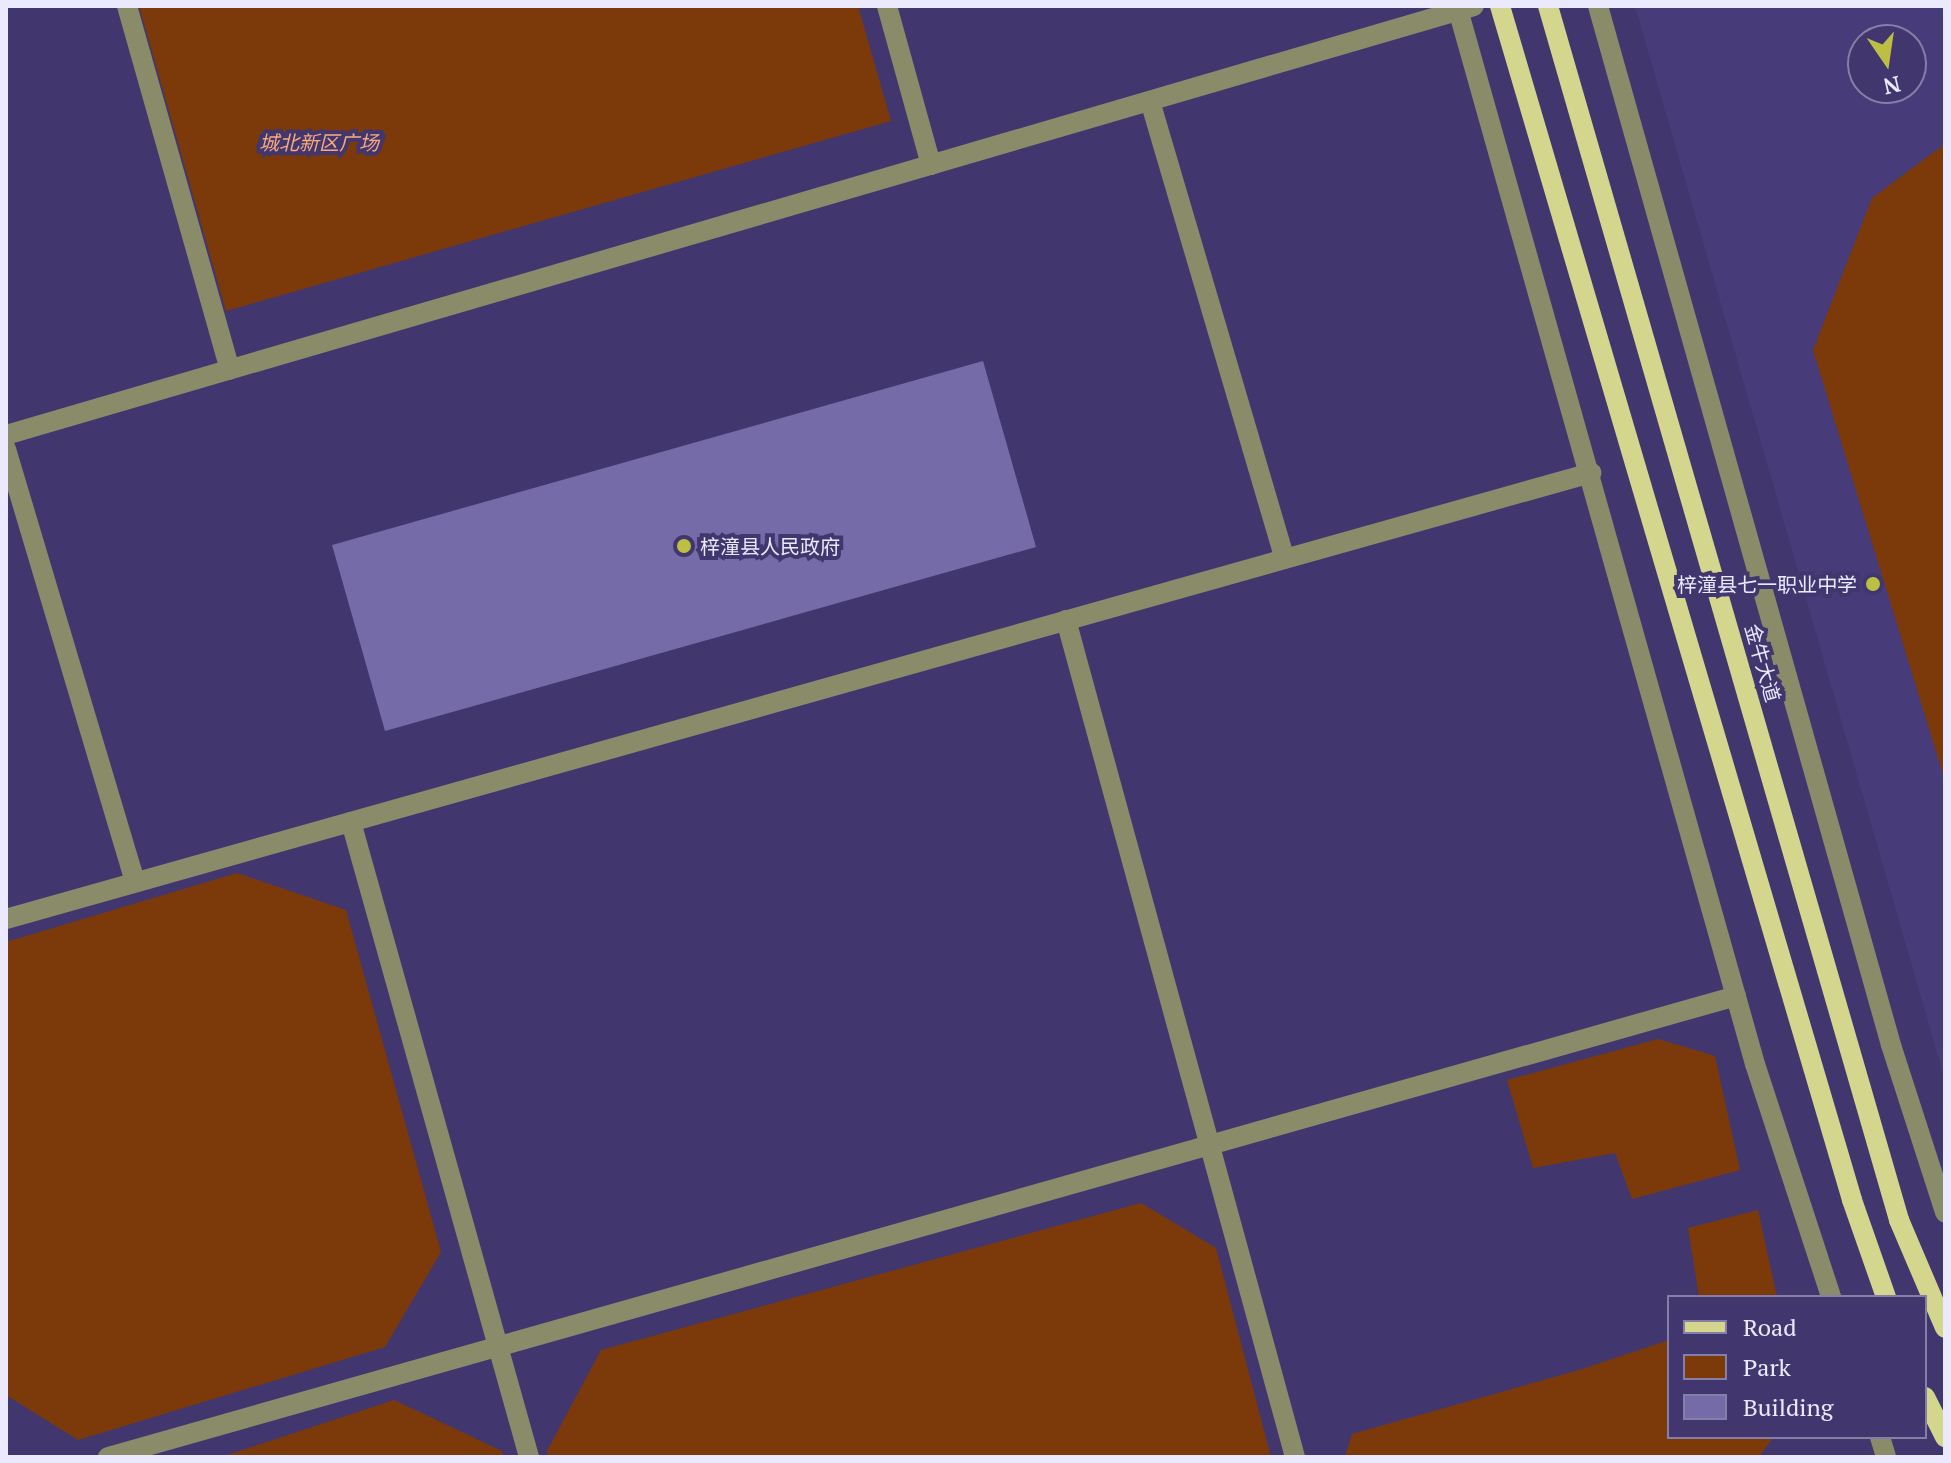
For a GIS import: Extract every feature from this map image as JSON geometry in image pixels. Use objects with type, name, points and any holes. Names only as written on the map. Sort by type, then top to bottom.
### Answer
[{"type":"main road","points":[[1500,6],[1843,1170],[1885,1295]]},
{"type":"main road","name":"金牛大道","points":[[1548,6],[1899,1220],[1945,1328]]},
{"type":"main road","points":[[1927,1401],[1945,1437]]},
{"type":"street","points":[[127,6],[230,370]]},
{"type":"street","points":[[887,6],[931,165]]},
{"type":"street","points":[[1598,6],[1891,1045],[1945,1212]]},
{"type":"street","points":[[6,435],[1463,8],[1736,996],[1830,1295]]},
{"type":"street","points":[[1150,101],[1285,559]]},
{"type":"street","points":[[6,449],[135,882]]},
{"type":"street","points":[[6,919],[1591,473]]},
{"type":"street","points":[[1066,620],[1295,1457]]},
{"type":"street","points":[[351,822],[529,1457]]},
{"type":"street","points":[[108,1457],[1736,996]]},
{"type":"shaded area","name":"梓潼县七一职业中学","points":[[1635,6],[1945,6],[1945,1080]]},
{"type":"green space","name":"城北新区广场","points":[[139,6],[858,6],[891,121],[226,311]]},
{"type":"green space","points":[[1945,144],[1945,781],[1813,350],[1872,198]]},
{"type":"green space","points":[[237,873],[346,910],[441,1252],[385,1347],[78,1440],[6,1395],[6,942]]},
{"type":"green space","points":[[1658,1039],[1715,1056],[1740,1170],[1632,1199],[1615,1153],[1533,1168],[1507,1080]]},
{"type":"green space","points":[[1141,1203],[1216,1248],[1271,1457],[549,1457],[547,1451],[601,1350]]},
{"type":"green space","points":[[1758,1210],[1777,1295],[1699,1295],[1688,1228]]},
{"type":"green space","points":[[1667,1341],[1667,1439],[1772,1439],[1759,1457],[1345,1457],[1352,1434],[1579,1370]]},
{"type":"green space","points":[[394,1400],[502,1451],[504,1457],[221,1457]]},
{"type":"building","name":"梓潼县人民政府","points":[[983,361],[1036,547],[385,731],[332,545]]},
{"type":"place","name":"梓潼县人民政府","points":[[684,546]]},
{"type":"place","name":"梓潼县七一职业中学","points":[[1873,584]]}]
